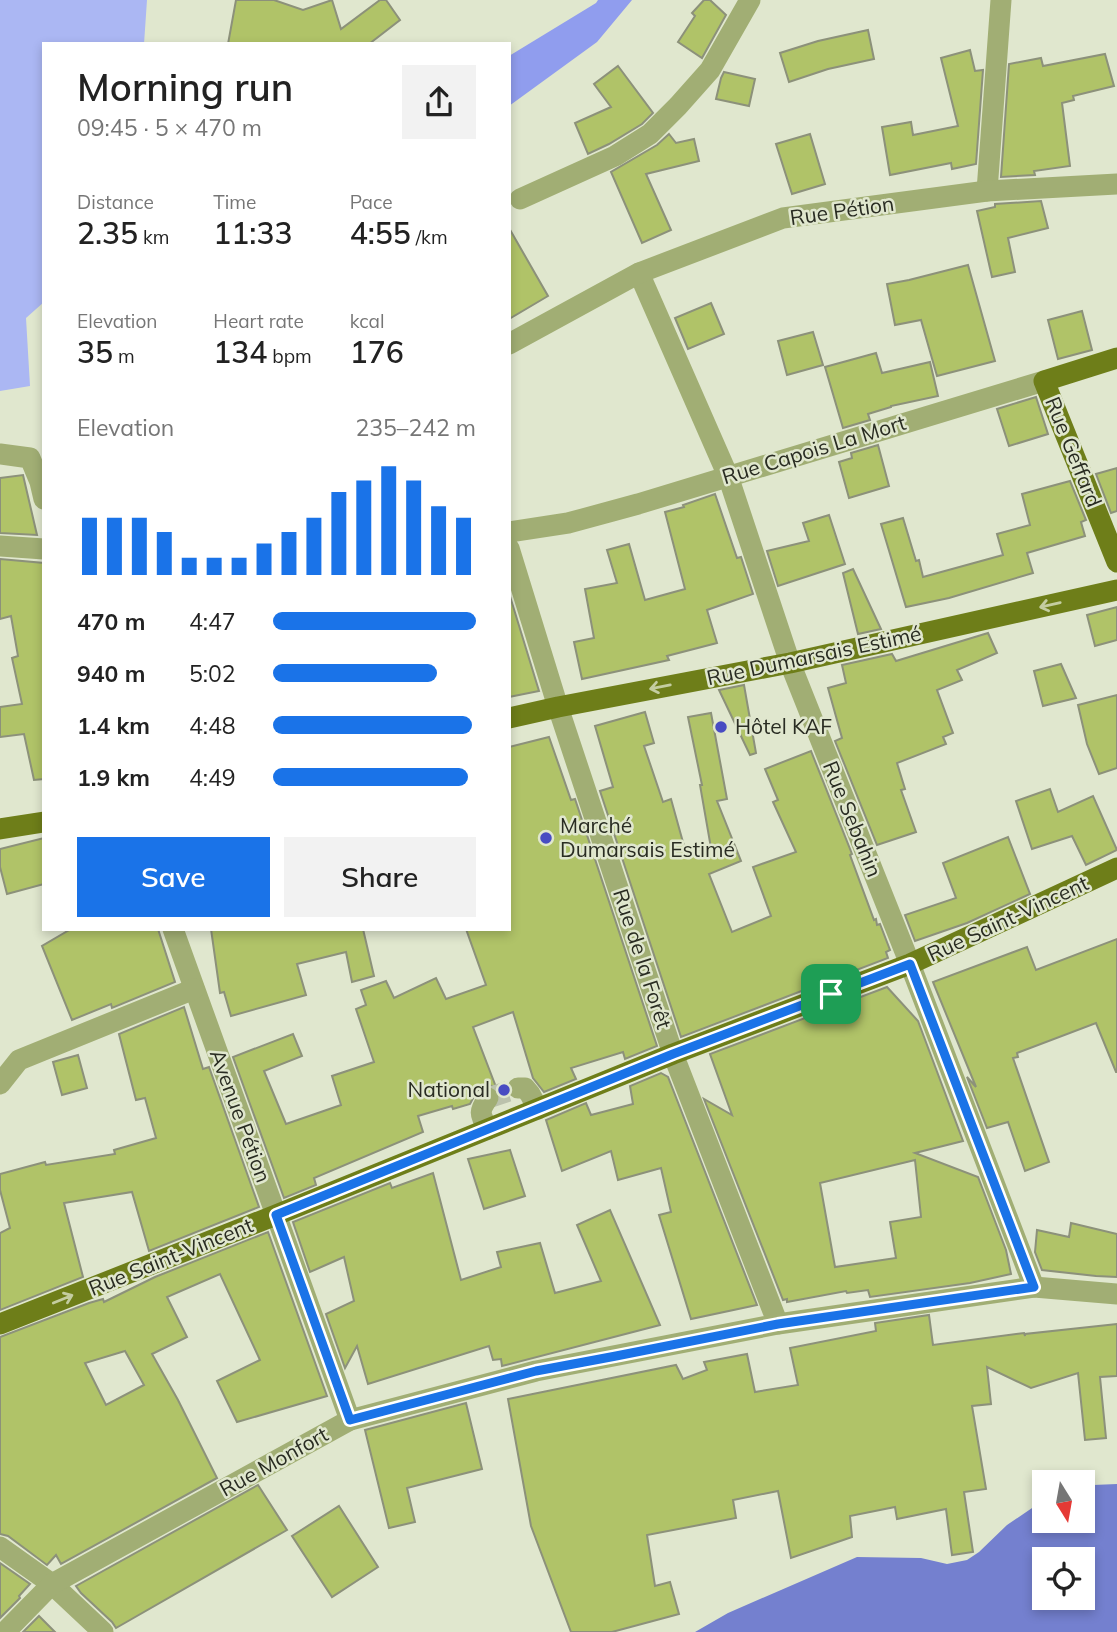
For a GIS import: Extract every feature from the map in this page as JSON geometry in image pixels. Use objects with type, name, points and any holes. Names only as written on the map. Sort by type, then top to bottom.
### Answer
[{"type":"main road","name":"Rue Capois La Mort","points":[[1044,381],[1117,358]]},
{"type":"main road","name":"Rue Geffard","points":[[1044,381],[1117,562]]},
{"type":"main road","name":"Rue Dumarsais Estimé","points":[[511,718],[790,663],[1117,590]]},
{"type":"main road","points":[[0,829],[42,821]]},
{"type":"main road","name":"Rue Saint-Vincent","points":[[0,1324],[673,1054],[910,964],[1117,868]]},
{"type":"street","points":[[520,199],[615,156],[650,134],[710,70],[750,0]]},
{"type":"street","points":[[987,191],[1001,0]]},
{"type":"street","name":"Rue Pétion","points":[[511,343],[639,273],[783,218],[987,191],[1117,184]]},
{"type":"street","name":"Rue Sebahin","points":[[639,273],[727,476],[790,663],[910,964],[1034,1287]]},
{"type":"street","name":"Rue Capois La Mort","points":[[511,532],[568,523],[638,504],[1044,381]]},
{"type":"street","points":[[0,454],[30,458],[42,490]]},
{"type":"street","points":[[0,546],[42,549]]},
{"type":"street","name":"Rue de la Forêt","points":[[511,554],[558,707],[673,1054],[778,1324]]},
{"type":"street","name":"Avenue Pétion","points":[[174,931],[350,1420]]},
{"type":"street","points":[[0,1084],[19,1060],[194,989]]},
{"type":"street","points":[[518,1088],[525,1088],[538,1109]]},
{"type":"street","points":[[488,1098],[481,1108],[481,1115],[488,1129]]},
{"type":"street","name":"Rue Monfort","points":[[5,1632],[52,1584],[350,1420],[536,1371],[778,1324],[1034,1287],[1117,1293]]},
{"type":"street","points":[[0,1547],[52,1584],[103,1632]]},
{"type":"shaded area","points":[[0,0],[147,0],[144,42],[42,42],[42,304],[26,318],[30,386],[0,391]]},
{"type":"shaded area","points":[[598,0],[632,0],[597,42],[511,105],[511,55]]},
{"type":"shaded area","points":[[1117,1484],[1117,1632],[695,1632],[728,1613],[857,1557],[921,1558],[947,1564],[967,1560],[1007,1525],[1032,1508],[1032,1533],[1096,1533],[1096,1485]]},
{"type":"building","points":[[236,0],[274,0],[303,10],[332,0],[341,29],[380,0],[386,0],[400,20],[372,42],[228,42]]},
{"type":"building","points":[[704,0],[710,0],[726,15],[702,58],[678,42],[695,16],[692,13]]},
{"type":"building","points":[[868,30],[874,59],[828,69],[789,82],[780,53]]},
{"type":"building","points":[[970,50],[975,71],[983,70],[976,164],[952,169],[951,163],[890,175],[882,127],[911,122],[913,135],[958,126],[941,58]]},
{"type":"building","points":[[1105,54],[1114,86],[1073,96],[1074,100],[1062,103],[1070,166],[1034,171],[1035,175],[1001,177],[1009,64],[1041,58],[1043,66]]},
{"type":"building","points":[[618,66],[653,113],[642,124],[588,154],[575,123],[611,107],[594,84]]},
{"type":"building","points":[[724,72],[755,79],[749,106],[716,99]]},
{"type":"building","points":[[669,134],[676,143],[694,139],[699,161],[646,174],[671,230],[642,243],[611,172],[657,145]]},
{"type":"building","points":[[810,134],[825,184],[792,194],[776,144]]},
{"type":"building","points":[[1041,201],[1048,228],[1008,238],[1015,272],[992,277],[977,211],[995,207],[995,204]]},
{"type":"building","points":[[511,231],[548,296],[511,318]]},
{"type":"building","points":[[968,265],[995,361],[937,376],[921,320],[895,325],[887,284]]},
{"type":"building","points":[[711,303],[724,334],[688,349],[675,318]]},
{"type":"building","points":[[1082,311],[1092,350],[1058,359],[1048,320]]},
{"type":"building","points":[[813,332],[823,365],[787,375],[778,341]]},
{"type":"building","points":[[876,353],[882,373],[930,362],[938,396],[891,406],[868,414],[870,420],[843,428],[825,367]]},
{"type":"building","points":[[1036,397],[1048,434],[1009,446],[997,409]]},
{"type":"building","points":[[878,445],[889,486],[849,498],[839,462],[852,458],[851,453]]},
{"type":"building","points":[[1117,468],[1117,511],[1111,513],[1096,474]]},
{"type":"building","points":[[23,475],[37,535],[0,533],[0,478]]},
{"type":"building","points":[[1070,481],[1086,520],[1081,522],[1085,536],[1027,553],[1033,573],[949,598],[906,607],[881,524],[903,518],[923,577],[1003,555],[997,534],[1030,525],[1022,494]]},
{"type":"building","points":[[715,494],[737,558],[741,557],[753,594],[707,610],[717,643],[667,656],[669,660],[582,679],[574,642],[594,638],[585,589],[617,583],[607,550],[629,544],[645,600],[685,589],[665,512]]},
{"type":"building","points":[[829,515],[845,564],[778,586],[767,551],[809,541],[803,523]]},
{"type":"building","points":[[0,559],[42,563],[42,779],[34,780],[24,734],[0,737],[0,707],[22,704],[12,658],[18,656],[11,616],[0,619]]},
{"type":"building","points":[[853,569],[881,629],[858,634],[843,573]]},
{"type":"building","points":[[511,600],[539,691],[511,697]]},
{"type":"building","points":[[1117,607],[1117,640],[1095,646],[1087,615]]},
{"type":"building","points":[[988,633],[997,653],[957,670],[962,680],[937,690],[953,733],[943,737],[946,744],[897,763],[905,789],[901,790],[916,832],[877,845],[835,741],[842,738],[828,688],[846,683],[842,665],[892,654],[896,661]]},
{"type":"building","points":[[1061,664],[1076,698],[1043,706],[1034,671]]},
{"type":"building","points":[[744,685],[756,753],[750,755],[719,690]]},
{"type":"building","points":[[1117,695],[1117,768],[1099,774],[1087,744],[1078,705]]},
{"type":"building","points":[[645,712],[654,743],[644,746],[663,802],[671,799],[686,853],[711,848],[688,717],[711,713],[727,799],[717,801],[741,861],[709,874],[732,932],[771,916],[753,867],[796,852],[773,802],[778,800],[765,769],[811,751],[852,854],[850,855],[874,920],[876,919],[877,925],[880,924],[890,950],[886,952],[888,958],[681,1037],[600,791],[613,787],[595,726]]},
{"type":"building","points":[[549,737],[571,800],[575,799],[657,1046],[625,1059],[623,1052],[571,1068],[576,1079],[544,1092],[533,1078],[513,1012],[473,1027],[496,1087],[482,1087],[470,1104],[418,1116],[423,1132],[314,1178],[316,1185],[284,1198],[233,1057],[293,1034],[302,1056],[264,1071],[286,1124],[341,1105],[332,1076],[374,1062],[356,1009],[366,1005],[361,990],[386,981],[394,998],[436,978],[446,999],[486,985],[467,931],[511,931],[511,746]]},
{"type":"building","points":[[1050,789],[1058,812],[1093,796],[1117,850],[1086,865],[1072,836],[1032,849],[1016,801]]},
{"type":"building","points":[[1008,837],[1030,894],[967,923],[915,941],[905,915],[956,898],[943,863]]},
{"type":"building","points":[[42,838],[42,885],[7,894],[0,867],[0,849]]},
{"type":"building","points":[[68,931],[159,931],[175,982],[112,1008],[111,1004],[72,1020],[42,946]]},
{"type":"building","points":[[211,931],[363,931],[374,976],[352,982],[346,952],[297,964],[306,995],[231,1016],[224,992],[220,993]]},
{"type":"building","points":[[1117,939],[1117,1072],[1096,1023],[1017,1053],[1018,1057],[1013,1058],[1049,1162],[1025,1171],[1008,1122],[987,1128],[967,1077],[976,1087],[933,982],[1027,947],[1036,970]]},
{"type":"building","points":[[887,987],[918,1021],[963,1141],[915,1153],[978,1177],[1006,1250],[1011,1274],[970,1283],[870,1297],[868,1290],[846,1291],[787,1302],[787,1299],[783,1300],[704,1099],[732,1115],[710,1054]],"holes":[[[915,1160],[921,1217],[890,1222],[896,1258],[835,1267],[820,1183]]]},
{"type":"building","points":[[184,1007],[203,1069],[209,1067],[259,1207],[149,1251],[132,1192],[64,1203],[83,1277],[0,1310],[0,1233],[10,1228],[0,1190],[0,1174],[45,1162],[46,1165],[115,1154],[114,1150],[156,1138],[145,1098],[136,1100],[119,1034]]},
{"type":"building","points":[[78,1055],[87,1088],[62,1095],[53,1062]]},
{"type":"building","points":[[661,1073],[668,1077],[757,1305],[691,1319],[659,1215],[671,1212],[661,1168],[618,1180],[611,1151],[562,1171],[546,1120],[586,1103],[591,1115],[633,1104],[630,1086]]},
{"type":"building","points":[[510,1150],[525,1196],[484,1209],[468,1159]]},
{"type":"building","points":[[433,1173],[461,1280],[501,1267],[497,1252],[540,1243],[555,1293],[601,1281],[577,1225],[610,1210],[660,1325],[502,1366],[501,1359],[493,1360],[489,1346],[368,1384],[357,1346],[345,1368],[326,1314],[354,1301],[344,1257],[310,1272],[293,1222],[390,1183],[392,1188]]},
{"type":"building","points":[[1071,1223],[1117,1234],[1117,1277],[1042,1270],[1035,1252],[1037,1230],[1069,1237]]},
{"type":"building","points":[[268,1232],[327,1396],[237,1422],[217,1381],[260,1360],[220,1274],[167,1297],[187,1337],[152,1354],[217,1478],[61,1564],[56,1555],[47,1565],[8,1536],[0,1534],[0,1337],[89,1303],[103,1299],[104,1302],[155,1277]],"holes":[[[125,1351],[144,1385],[106,1405],[85,1363]]]},
{"type":"building","points":[[929,1315],[933,1345],[1117,1324],[1117,1376],[1100,1377],[1106,1438],[1085,1440],[1078,1373],[1031,1388],[987,1367],[991,1404],[972,1406],[986,1489],[964,1492],[973,1552],[952,1555],[946,1509],[897,1519],[895,1507],[850,1516],[852,1537],[791,1558],[778,1491],[733,1500],[736,1518],[647,1535],[655,1586],[670,1582],[679,1614],[612,1632],[571,1632],[531,1526],[508,1399],[676,1365],[683,1379],[707,1370],[704,1362],[747,1354],[755,1392],[798,1385],[790,1348],[876,1331],[875,1323]]},
{"type":"building","points":[[466,1403],[482,1469],[407,1488],[415,1522],[389,1528],[365,1430]]},
{"type":"building","points":[[258,1485],[287,1530],[116,1628],[76,1586]]},
{"type":"building","points":[[339,1506],[378,1567],[332,1597],[292,1536]]},
{"type":"building","points":[[0,1563],[30,1584],[0,1618]]},
{"type":"building","points":[[39,1616],[55,1632],[23,1632]]},
{"type":"tunnel","points":[[488,1098],[518,1088]]},
{"type":"place","name":"Hôtel KAF","points":[[721,727]]},
{"type":"place","name":"Marché Dumarsais Estimé","points":[[546,838]]},
{"type":"place","name":"National","points":[[504,1090]]},
{"type":"route","points":[[910,964],[1034,1287],[778,1324],[536,1371],[350,1420],[276,1215],[673,1054],[831,994],[910,964]]}]
